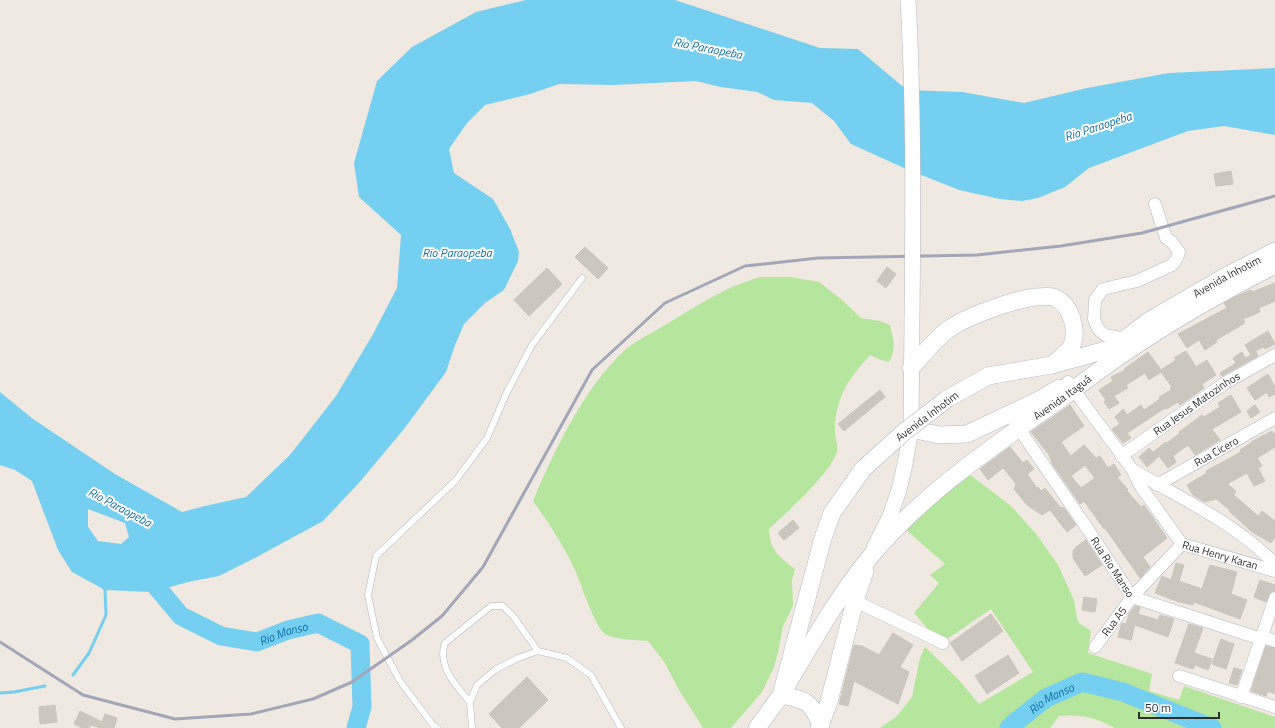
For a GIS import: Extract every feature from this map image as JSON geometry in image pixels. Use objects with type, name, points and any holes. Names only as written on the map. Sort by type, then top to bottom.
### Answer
[{"type":"main road","name":"Avenida Inhotim","points":[[759,727],[781,695],[825,532],[832,513],[863,469],[904,432],[947,399],[988,376],[1052,365],[1119,343],[1156,316],[1226,276],[1275,251]]},
{"type":"main road","name":"Avenida Itaguá","points":[[781,695],[840,595],[894,530],[928,497],[1018,429],[1071,386],[1100,370],[1160,330],[1223,291],[1275,265]]},
{"type":"main road","points":[[910,368],[949,329],[964,321],[988,311],[1025,299],[1046,297],[1053,297],[1068,308],[1074,332],[1073,341],[1070,348],[1052,365]]},
{"type":"main road","points":[[911,429],[939,435],[967,434],[1071,386],[1119,343]]},
{"type":"main road","points":[[967,434],[981,456]]},
{"type":"main road","points":[[820,727],[828,705],[855,601],[870,558]]},
{"type":"main road","points":[[781,695],[796,698],[807,703],[815,711],[820,727]]},
{"type":"street","points":[[870,558],[890,516],[899,490],[911,429],[910,368],[912,319],[913,134],[912,70],[908,0]]},
{"type":"street","points":[[1119,343],[1098,329],[1094,319],[1095,300],[1103,289],[1137,281],[1172,266],[1179,252],[1172,242],[1166,238],[1155,204]]},
{"type":"street","name":"Rua Jesus Matozinhos","points":[[1121,456],[1225,383],[1275,355]]},
{"type":"street","name":"Rua Henry Karan","points":[[1071,386],[1132,469],[1141,487],[1182,544],[1275,571]]},
{"type":"street","name":"Rua Rio Manso","points":[[1010,413],[1018,429],[1089,531],[1132,597],[1261,638],[1275,641]]},
{"type":"street","name":"Rua Cicero","points":[[1157,485],[1275,418]]},
{"type":"street","name":"Rua Henry Karan","points":[[1132,469],[1157,485],[1186,500],[1227,526],[1265,554],[1275,564]]},
{"type":"street","name":"Rua A5","points":[[1095,647],[1132,597],[1182,544]]},
{"type":"street","points":[[1241,697],[1275,598]]},
{"type":"street","points":[[855,601],[943,643]]},
{"type":"street","points":[[1179,676],[1275,707]]},
{"type":"lane","points":[[437,728],[433,725],[400,681],[377,638],[368,595],[376,556],[456,480],[487,438],[507,392],[532,345],[582,278]]},
{"type":"lane","points":[[470,702],[454,683],[445,668],[443,650],[445,643],[491,606],[503,606],[513,616],[538,651]]},
{"type":"lane","points":[[472,728],[470,702],[477,685],[495,670],[518,658],[538,651],[567,658],[592,675],[621,728]]},
{"type":"green space","points":[[760,277],[790,277],[819,282],[841,299],[861,318],[880,321],[890,325],[894,348],[889,362],[870,355],[850,380],[838,405],[835,430],[837,451],[834,459],[827,470],[808,492],[769,529],[771,543],[776,553],[795,569],[792,580],[793,606],[783,626],[774,667],[762,692],[731,728],[703,728],[679,690],[665,663],[648,641],[612,637],[603,632],[599,627],[566,552],[533,501],[550,462],[571,421],[596,383],[609,366],[624,351],[641,339],[713,296]]},
{"type":"green space","points":[[969,474],[1011,506],[1037,535],[1058,565],[1074,600],[1079,623],[1091,631],[1088,653],[1152,674],[1149,691],[1179,700],[1184,686],[1275,717],[1275,728],[1115,728],[1101,721],[1076,715],[1059,716],[1050,728],[880,728],[897,716],[912,697],[920,658],[925,647],[959,680],[979,704],[1033,672],[991,609],[947,639],[928,629],[914,613],[939,583],[930,575],[945,564],[904,528]]},
{"type":"water","name":"Rio Paraopeba","points":[[526,0],[675,0],[820,48],[858,49],[907,90],[962,92],[1024,103],[1087,88],[1169,73],[1275,68],[1275,135],[1224,126],[1188,131],[1089,168],[1065,187],[1038,198],[1022,201],[1000,199],[959,190],[904,168],[851,144],[834,121],[812,103],[774,100],[757,92],[721,87],[696,81],[613,85],[559,84],[530,94],[485,105],[467,123],[449,149],[454,173],[493,199],[510,229],[519,252],[518,261],[504,290],[485,303],[464,324],[446,372],[404,429],[358,484],[323,521],[219,576],[188,582],[152,592],[105,590],[72,572],[58,550],[32,481],[15,470],[0,465],[0,392],[33,419],[115,474],[182,512],[246,497],[290,455],[336,396],[372,336],[397,288],[401,235],[359,197],[354,163],[377,81],[412,47],[476,12]],"holes":[[[88,509],[125,523],[129,537],[121,544],[98,541],[88,527]]]},
{"type":"building","points":[[1231,171],[1233,184],[1216,186],[1214,174]]},
{"type":"building","points":[[585,247],[608,268],[598,279],[575,257]]},
{"type":"building","points":[[887,267],[896,274],[886,288],[877,281]]},
{"type":"building","points":[[547,268],[562,284],[529,316],[514,300]]},
{"type":"building","points":[[1275,283],[1275,301],[1259,308],[1260,312],[1243,319],[1245,323],[1216,340],[1217,342],[1205,350],[1199,340],[1187,348],[1178,334],[1227,308],[1224,303],[1237,296]]},
{"type":"building","points":[[1268,331],[1275,344],[1265,349],[1263,347],[1253,353],[1256,352],[1258,356],[1222,376],[1220,373],[1236,363],[1233,358],[1242,352],[1245,358],[1251,355],[1245,345]]},
{"type":"building","points":[[1186,351],[1196,367],[1207,360],[1216,375],[1202,384],[1204,388],[1180,405],[1178,402],[1166,409],[1165,408],[1127,433],[1131,438],[1123,443],[1112,429],[1120,424],[1115,417],[1123,409],[1127,415],[1141,405],[1144,410],[1160,399],[1159,397],[1171,390],[1170,388],[1172,387],[1161,372],[1149,380],[1145,373],[1126,385],[1128,388],[1114,396],[1119,403],[1109,409],[1104,402],[1106,400],[1099,390],[1113,381],[1111,377],[1125,370],[1124,369],[1148,352],[1161,370],[1176,360],[1174,358]]},
{"type":"building","points":[[1268,374],[1275,387],[1275,394],[1269,397],[1267,392],[1255,400],[1247,388]]},
{"type":"building","points":[[880,390],[885,397],[844,431],[838,424]]},
{"type":"building","points":[[1231,395],[1241,412],[1212,429],[1220,440],[1195,455],[1188,445],[1173,456],[1176,462],[1168,468],[1159,456],[1147,467],[1139,457],[1149,448],[1153,452],[1166,442],[1167,443],[1202,415],[1204,417],[1220,407],[1218,403]]},
{"type":"building","points":[[1070,405],[1084,426],[1061,442],[1071,456],[1084,445],[1096,458],[1100,456],[1108,468],[1114,464],[1121,475],[1117,477],[1128,490],[1127,491],[1141,507],[1144,505],[1167,538],[1143,557],[1150,567],[1140,578],[1084,501],[1080,504],[1051,462],[1050,456],[1031,432]],"holes":[[[1085,465],[1095,478],[1081,488],[1071,476]]]},
{"type":"building","points":[[1255,405],[1260,412],[1251,418],[1247,411]]},
{"type":"building","points":[[1272,431],[1275,435],[1275,447],[1257,458],[1262,466],[1258,468],[1265,481],[1254,486],[1247,473],[1227,484],[1236,491],[1234,495],[1258,516],[1262,511],[1275,521],[1275,537],[1271,543],[1251,531],[1229,511],[1230,510],[1216,499],[1205,502],[1193,495],[1187,485],[1207,473],[1206,471],[1241,452],[1240,450],[1251,442]]},
{"type":"building","points":[[1010,447],[1023,463],[1027,460],[1034,469],[1027,474],[1037,488],[1038,487],[1041,491],[1045,488],[1060,507],[1064,508],[1076,525],[1067,532],[1050,510],[1042,515],[1027,505],[1014,489],[1016,484],[1003,468],[988,480],[980,469]]},
{"type":"building","points":[[793,520],[799,528],[784,540],[778,533]]},
{"type":"building","points":[[1086,540],[1102,565],[1085,576],[1073,558],[1073,551]]},
{"type":"building","points":[[1176,563],[1184,565],[1179,581],[1202,589],[1210,565],[1237,572],[1231,594],[1247,600],[1240,619],[1194,602],[1193,605],[1179,602],[1155,593],[1162,576],[1171,580]]},
{"type":"building","points":[[1260,580],[1275,585],[1275,591],[1270,593],[1266,602],[1254,597]]},
{"type":"building","points":[[1084,597],[1097,599],[1095,612],[1082,610]]},
{"type":"building","points":[[1135,606],[1140,607],[1138,614],[1158,620],[1160,615],[1174,619],[1168,637],[1135,625],[1131,640],[1118,637],[1122,623],[1126,624],[1129,614]]},
{"type":"building","points":[[991,614],[1003,631],[962,661],[950,643]]},
{"type":"building","points":[[1189,624],[1203,628],[1194,653],[1212,659],[1208,670],[1195,665],[1193,669],[1175,663]]},
{"type":"building","points":[[893,633],[913,645],[900,667],[909,672],[898,704],[854,681],[848,706],[839,704],[854,645],[862,646],[879,655]]},
{"type":"building","points":[[1221,639],[1234,644],[1226,669],[1212,664]]},
{"type":"building","points":[[1266,646],[1275,648],[1275,694],[1268,691],[1266,696],[1251,691]]},
{"type":"building","points":[[1008,655],[1019,673],[987,694],[975,676]]},
{"type":"building","points":[[1234,668],[1242,670],[1237,685],[1229,683]]},
{"type":"building","points":[[527,677],[548,700],[519,728],[502,728],[489,714]]},
{"type":"building","points":[[55,705],[57,722],[40,724],[39,707]]},
{"type":"building","points":[[80,711],[102,722],[105,714],[117,718],[114,728],[100,728],[91,725],[89,728],[82,728],[74,724]]},
{"type":"waterway","name":"Rio Manso","points":[[145,569],[145,573],[181,616],[221,636],[257,642],[288,630],[318,623],[360,644],[362,707],[356,728]]},
{"type":"waterway","points":[[73,675],[89,653],[106,615],[104,588]]},
{"type":"waterway","name":"Rio Manso","points":[[1009,728],[1046,698],[1082,682],[1123,692],[1212,728]]},
{"type":"waterway","points":[[0,693],[45,686]]},
{"type":"railway","points":[[0,642],[83,695],[175,719],[251,714],[313,699],[352,682],[412,640],[442,616],[483,567],[592,370],[665,303],[745,266],[818,258],[977,255],[1061,246],[1142,233],[1275,196]]}]
